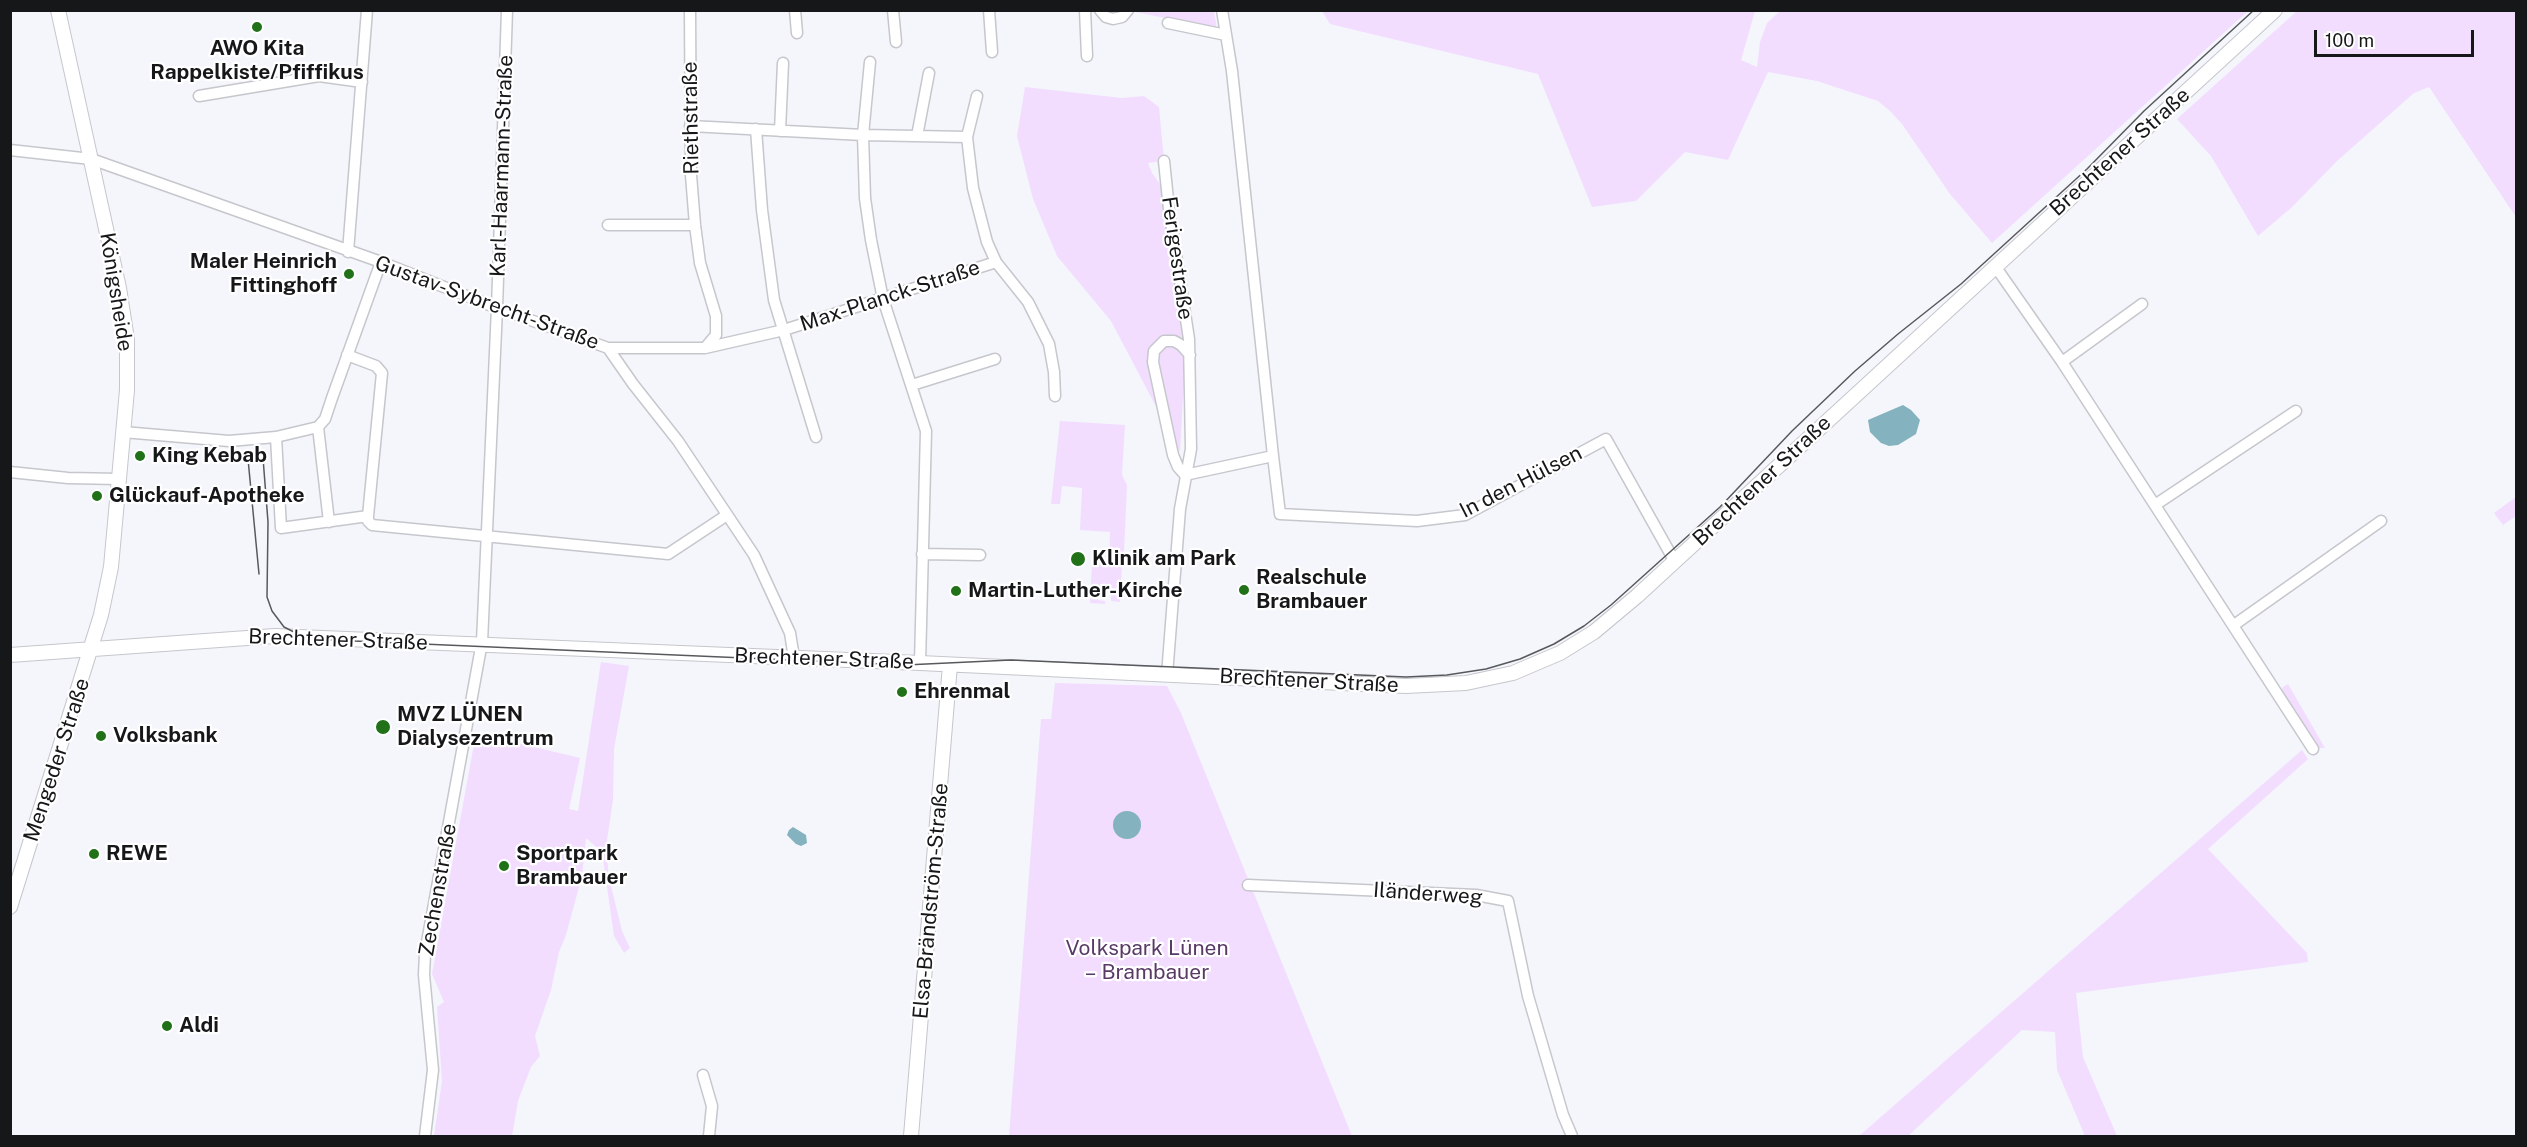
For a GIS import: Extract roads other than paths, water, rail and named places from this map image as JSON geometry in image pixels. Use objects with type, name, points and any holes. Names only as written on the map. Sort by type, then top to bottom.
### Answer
[{"type":"main road","name":"Königsheide","points":[[58,10],[126,331],[128,371],[111,567],[92,648]]},
{"type":"main road","name":"Brechtener Straße","points":[[10,655],[266,636],[1406,686],[1451,685],[1493,678],[1546,660],[1576,643],[1619,612],[2275,10]]},
{"type":"main road","name":"Mengeder Straße","points":[[10,907],[92,648]]},
{"type":"main road","name":"Elsa-Brändström-Straße","points":[[911,1137],[950,665]]},
{"type":"street","points":[[348,252],[366,10]]},
{"type":"street","name":"Karl-Haarmann-Straße","points":[[482,645],[507,10]]},
{"type":"street","name":"Riethstraße","points":[[690,10],[690,126],[695,225],[700,263],[716,316],[716,335],[705,348]]},
{"type":"street","points":[[795,10],[797,33]]},
{"type":"street","points":[[893,10],[896,42]]},
{"type":"street","points":[[989,10],[992,52]]},
{"type":"street","points":[[1085,10],[1087,56]]},
{"type":"street","points":[[1100,10],[1106,17],[1113,19],[1122,16],[1128,10]]},
{"type":"street","name":"In den Hülsen","points":[[1222,10],[1280,514],[1417,521],[1465,514],[1605,439],[1675,562]]},
{"type":"street","points":[[1168,22],[1226,35]]},
{"type":"street","points":[[870,62],[863,135],[865,198],[883,299],[926,430],[920,663]]},
{"type":"street","points":[[780,131],[783,63]]},
{"type":"street","points":[[916,136],[929,73]]},
{"type":"street","points":[[199,96],[319,76],[362,82]]},
{"type":"street","points":[[977,96],[967,137],[974,188],[987,242],[996,262],[1028,302],[1049,344],[1054,372],[1054,396]]},
{"type":"street","points":[[690,126],[863,135],[967,137]]},
{"type":"street","points":[[756,129],[762,210],[774,300],[784,330]]},
{"type":"street","name":"Gustav-Sybrecht-Straße","points":[[10,150],[91,159],[381,262],[497,308],[608,348],[678,441],[754,555],[790,633],[794,658]]},
{"type":"street","name":"Ferigestraße","points":[[1164,161],[1190,339],[1191,449],[1180,509],[1167,675]]},
{"type":"street","points":[[608,225],[695,225]]},
{"type":"street","points":[[123,432],[229,441],[276,437],[318,427],[325,419],[381,262]]},
{"type":"street","name":"Max-Planck-Straße","points":[[608,348],[705,348],[784,330],[996,262]]},
{"type":"street","points":[[1995,266],[2062,362],[2313,749]]},
{"type":"street","points":[[2062,362],[2142,304]]},
{"type":"street","name":"Max-Planck-Straße","points":[[784,330],[816,437]]},
{"type":"street","name":"Ferigestraße","points":[[1185,475],[1178,467],[1166,426],[1155,377],[1154,351],[1164,341],[1174,341],[1190,355]]},
{"type":"street","points":[[347,355],[376,366],[382,373],[370,520]]},
{"type":"street","points":[[912,385],[995,359]]},
{"type":"street","points":[[2155,506],[2296,411]]},
{"type":"street","points":[[318,427],[329,522]]},
{"type":"street","points":[[276,437],[281,528],[370,520],[488,536],[668,554],[728,515]]},
{"type":"street","points":[[1185,475],[1273,456]]},
{"type":"street","points":[[10,472],[68,478],[119,479]]},
{"type":"street","points":[[2234,625],[2381,521]]},
{"type":"street","points":[[922,554],[980,555]]},
{"type":"street","name":"Zechenstraße","points":[[425,1137],[433,1070],[424,975],[425,953],[482,645]]},
{"type":"street","name":"Iländerweg","points":[[1248,885],[1476,895],[1508,901],[1528,996],[1560,1105],[1572,1137]]},
{"type":"street","points":[[703,1075],[712,1106],[709,1137]]},
{"type":"water","points":[[1903,405],[1920,420],[1916,434],[1898,445],[1889,446],[1881,443],[1870,432],[1868,420]]},
{"type":"water","points":[[1127,811],[1137,815],[1141,825],[1137,835],[1127,839],[1117,835],[1113,825],[1117,815]]},
{"type":"water","points":[[793,827],[806,835],[807,843],[801,846],[796,844],[787,835]]},
{"type":"tram line","points":[[263,458],[268,522],[267,597],[272,611],[284,627],[308,639],[905,665],[1011,660],[1406,677],[1447,675],[1486,669],[1520,659],[1554,644],[1584,626],[1611,605],[1720,507],[1792,431],[1855,371],[1961,284],[2087,169],[2144,111],[2254,10]]},
{"type":"tram line","points":[[248,459],[259,574]]},
{"type":"place","name":"AWO Kita Rappelkiste/Pfiffikus","points":[[257,27]]},
{"type":"place","name":"Maler Heinrich Fittinghoff","points":[[349,274]]},
{"type":"place","name":"King Kebab","points":[[140,456]]},
{"type":"place","name":"Glückauf-Apotheke","points":[[97,496]]},
{"type":"place","name":"Klinik am Park","points":[[1078,559]]},
{"type":"place","name":"Realschule Brambauer","points":[[1244,590]]},
{"type":"place","name":"Martin-Luther-Kirche","points":[[956,591]]},
{"type":"place","name":"Ehrenmal","points":[[902,692]]},
{"type":"place","name":"MVZ LÜNEN Dialysezentrum","points":[[383,727]]},
{"type":"place","name":"Volksbank","points":[[101,736]]},
{"type":"place","name":"REWE","points":[[94,854]]},
{"type":"place","name":"Sportpark Brambauer","points":[[504,866]]},
{"type":"place","name":"Aldi","points":[[167,1026]]},
{"type":"park label","name":"Volkspark Lünen – Brambauer","points":[[1147,961]]}]
